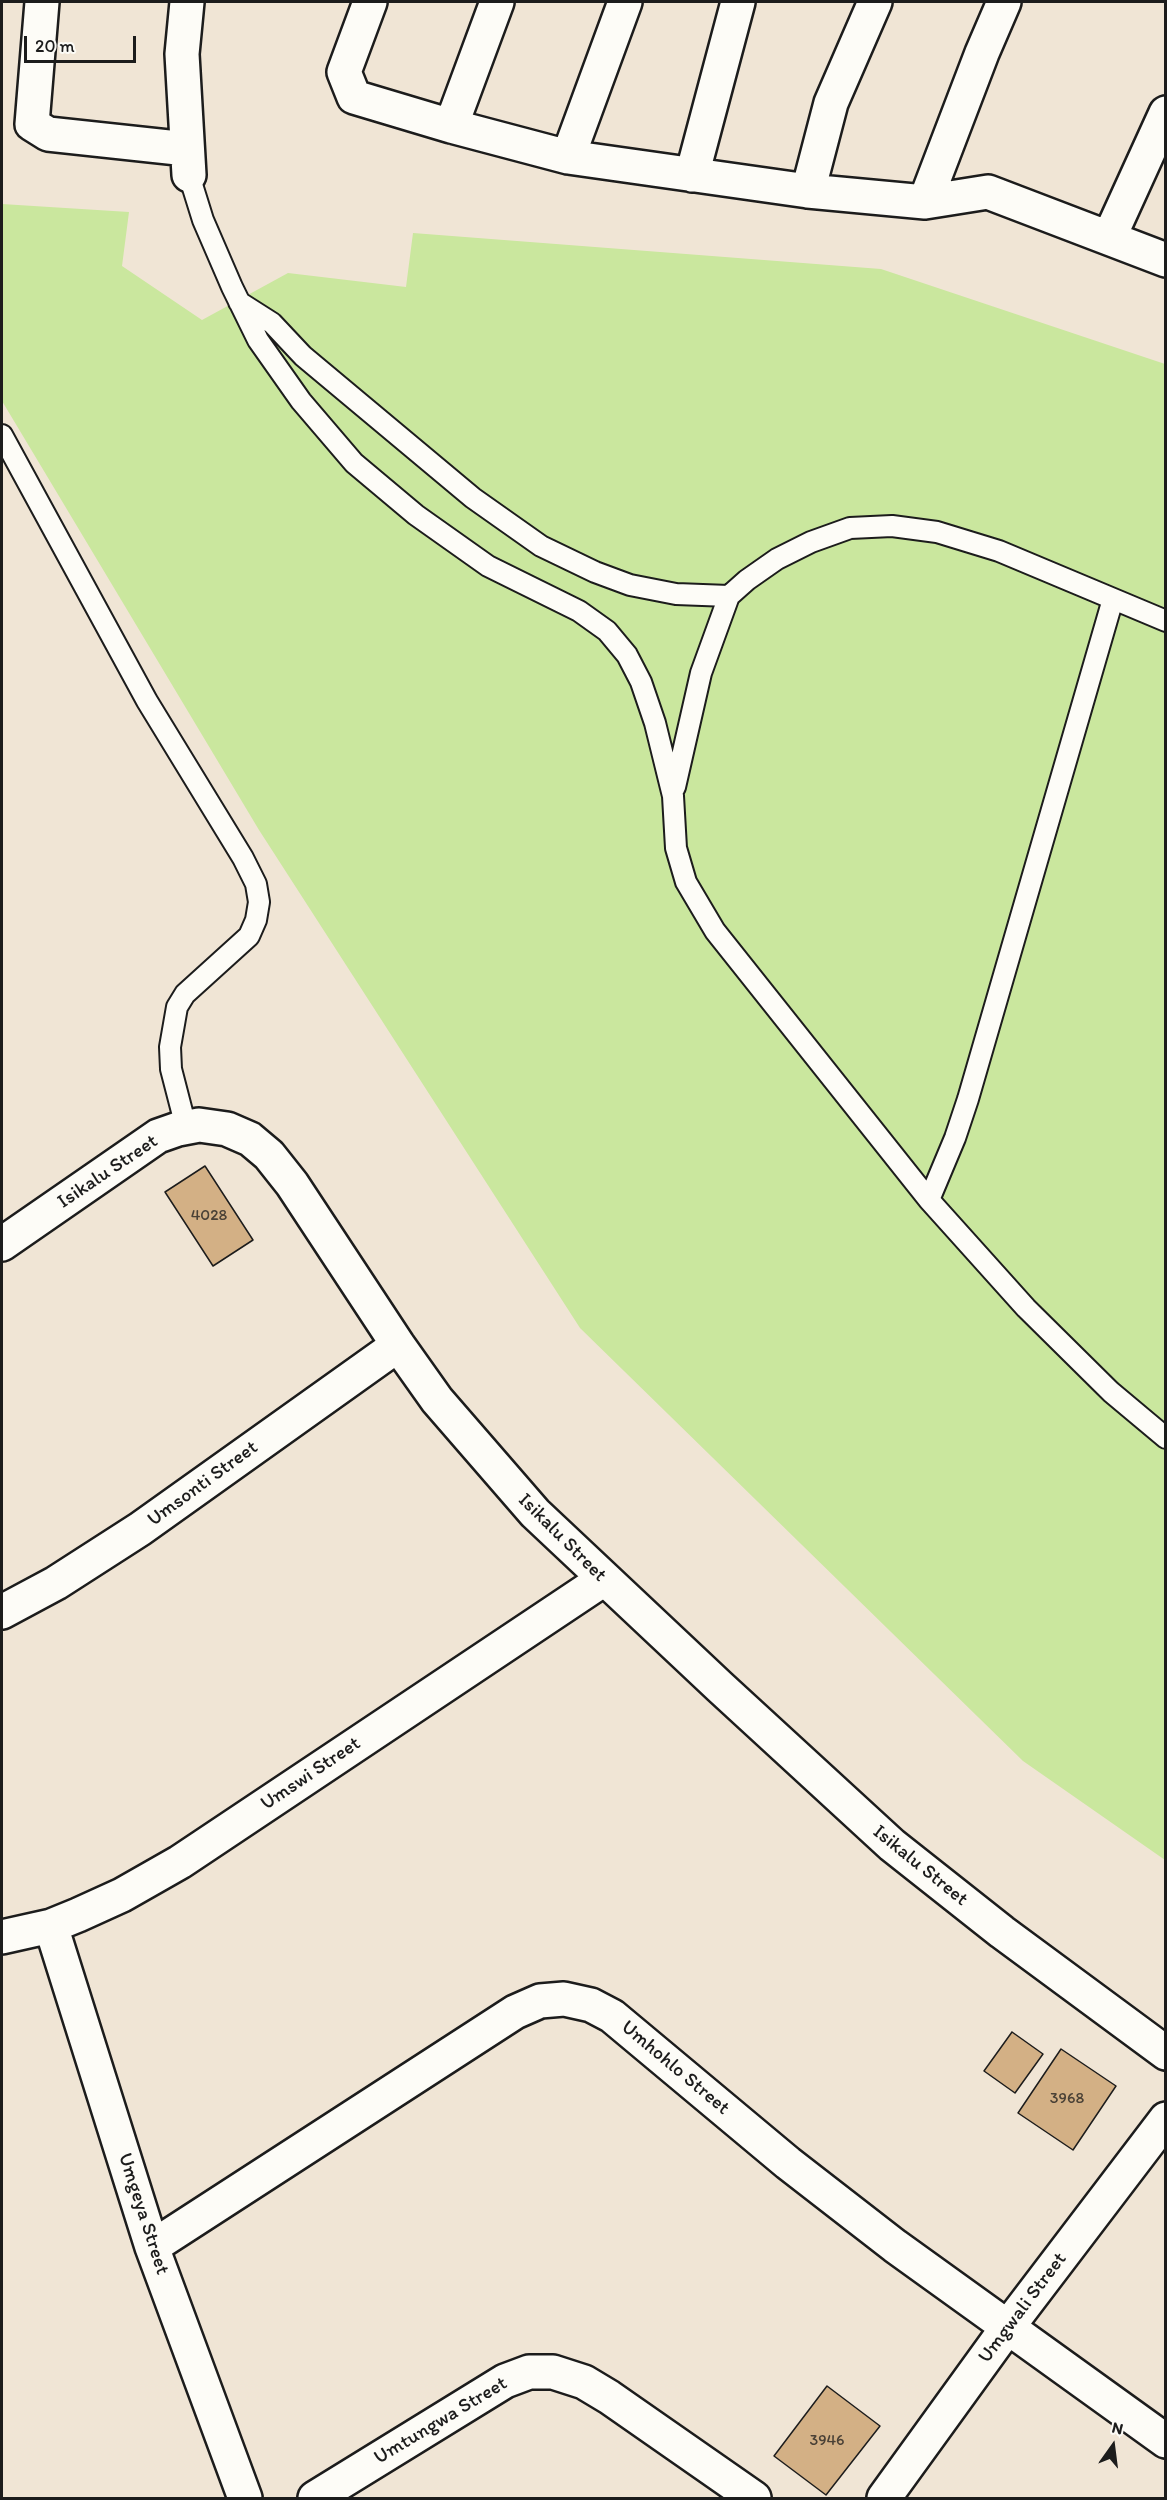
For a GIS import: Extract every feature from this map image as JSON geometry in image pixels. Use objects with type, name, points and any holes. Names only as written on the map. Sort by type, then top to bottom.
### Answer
[{"type":"street","points":[[42,2],[32,124],[48,134],[188,162],[182,54],[187,2]]},
{"type":"street","points":[[370,2],[344,72],[354,97],[568,157],[808,191],[925,202],[988,192],[1166,260]]},
{"type":"street","points":[[451,126],[497,2]]},
{"type":"street","points":[[568,157],[625,2]]},
{"type":"street","points":[[692,175],[738,2]]},
{"type":"street","points":[[808,191],[831,103],[875,2]]},
{"type":"street","points":[[925,202],[1004,2]]},
{"type":"street","points":[[1108,238],[1166,113]]},
{"type":"street","name":"Isikalu Street","points":[[2,1241],[158,1136],[199,1125],[227,1129],[250,1139],[269,1155],[292,1184],[437,1400],[535,1513],[892,1845],[1002,1932],[1166,2053]]},
{"type":"street","name":"Umsonti Street","points":[[2,1612],[57,1583],[140,1529],[398,1345]]},
{"type":"street","name":"Umswi Street","points":[[2,1937],[51,1926],[122,1895],[180,1862],[604,1579]]},
{"type":"street","name":"Umgeya Street","points":[[51,1926],[152,2247],[245,2499]]},
{"type":"street","name":"Umhohlo Street","points":[[152,2247],[515,2012],[540,2001],[564,1999],[591,2005],[612,2016],[788,2163],[895,2246],[1166,2441]]},
{"type":"street","name":"Umgwali Street","points":[[884,2499],[1007,2328],[1166,2119]]},
{"type":"street","name":"Umtungwa Street","points":[[315,2499],[505,2381],[529,2372],[553,2372],[584,2382],[609,2397],[754,2499]]},
{"type":"lane","points":[[188,162],[204,220],[239,302],[258,340],[301,401],[354,463],[416,516],[488,566],[579,611],[607,631],[627,655],[641,682],[655,723],[673,796],[676,848],[686,882],[715,931],[929,1200],[1026,1308],[1111,1392],[1166,1438]]},
{"type":"lane","points":[[239,302],[272,323],[303,356],[446,475],[541,546],[595,572],[630,585],[676,594],[729,596]]},
{"type":"lane","points":[[2,435],[147,701],[243,858],[256,885],[259,902],[256,920],[249,936],[185,994],[177,1007],[170,1047],[171,1070],[186,1127]]},
{"type":"lane","points":[[673,796],[683,741],[700,672],[729,596],[777,559],[811,542],[850,528],[892,526],[937,532],[999,551],[1166,621]]},
{"type":"lane","points":[[929,1200],[955,1138],[968,1099],[1113,599]]},
{"type":"green space","points":[[2,204],[129,212],[122,266],[202,320],[288,273],[406,287],[413,233],[881,269],[1165,364],[1165,1860],[1023,1761],[580,1328],[259,830],[2,401]]},
{"type":"building","points":[[205,1166],[253,1240],[213,1266],[165,1192]]},
{"type":"building","points":[[1012,2032],[1043,2054],[1015,2093],[984,2071]]},
{"type":"building","points":[[1061,2049],[1116,2086],[1073,2150],[1018,2113]]},
{"type":"building","points":[[827,2386],[880,2426],[826,2495],[774,2456]]}]
